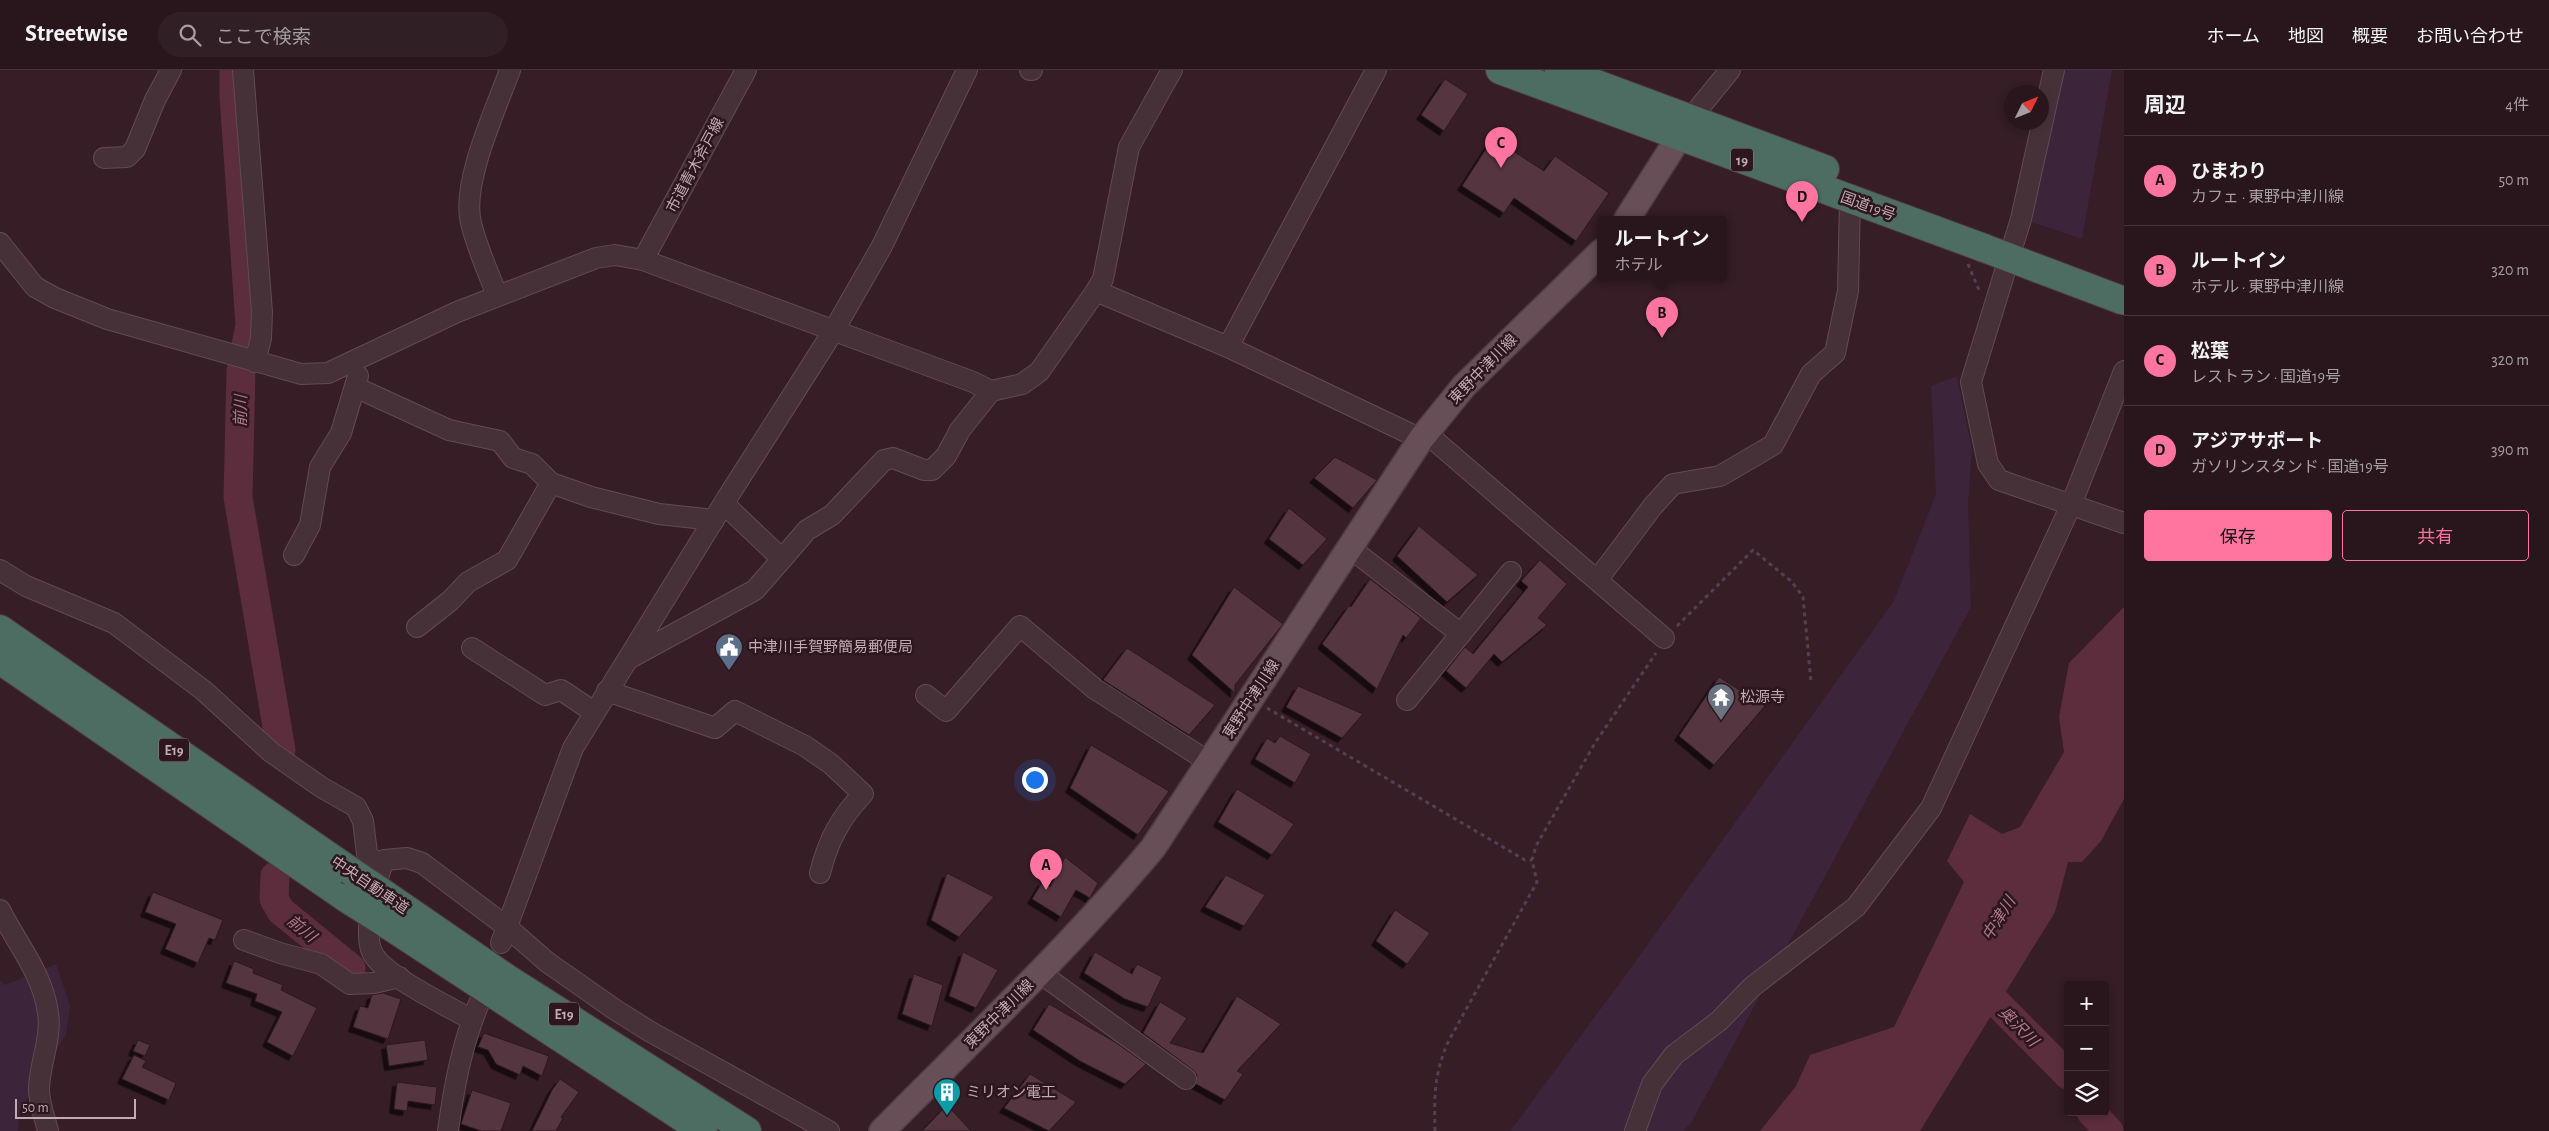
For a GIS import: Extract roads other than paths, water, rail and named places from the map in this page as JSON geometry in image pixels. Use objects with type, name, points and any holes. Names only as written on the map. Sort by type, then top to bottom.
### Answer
[{"type":"highway","name":"国道19号","points":[[1500,70],[1684,128],[1989,240],[2124,301]]},
{"type":"highway","name":"国道19号","points":[[1559,70],[1684,128],[1850,199],[2124,281]]},
{"type":"highway","name":"中央自動車道","points":[[0,629],[349,870],[380,895],[704,1131]]},
{"type":"highway","name":"中央自動車道","points":[[0,660],[346,898],[380,895],[747,1131]]},
{"type":"main road","points":[[1629,216],[1684,128]]},
{"type":"main road","name":"東野中津川線","points":[[882,1131],[1040,973],[1111,898],[1154,848],[1423,436],[1464,386],[1597,256]]},
{"type":"street","points":[[104,158],[127,157],[135,149],[154,100],[171,70]]},
{"type":"street","points":[[243,70],[262,312],[261,338],[255,362]]},
{"type":"street","points":[[497,295],[470,222],[469,193],[477,161],[510,70]]},
{"type":"street","name":"市道青木斧戸線","points":[[643,260],[746,70]]},
{"type":"street","points":[[504,935],[573,748],[834,330],[882,246],[967,70]]},
{"type":"street","points":[[630,658],[755,590],[807,530],[832,515],[884,460],[893,458],[924,470],[932,470],[946,456],[960,430],[991,391],[1022,384],[1039,372],[1103,279],[1129,147],[1172,70]]},
{"type":"street","points":[[1228,346],[1376,70]]},
{"type":"street","points":[[2054,70],[2022,220],[1971,382],[1988,464],[1999,480],[2124,523]]},
{"type":"street","points":[[1684,128],[1724,72]]},
{"type":"street","points":[[1598,579],[1653,506],[1674,484],[1720,476],[1773,445],[1811,374],[1835,353],[1848,291],[1850,199]]},
{"type":"street","points":[[0,243],[35,287],[55,298],[107,319],[301,374],[328,373],[365,354],[497,295],[596,258],[615,255],[643,260],[973,382],[991,391]]},
{"type":"street","points":[[1096,291],[1228,346],[1423,436],[1598,579],[1664,638]]},
{"type":"street","points":[[294,555],[310,525],[320,467],[341,432],[365,354]]},
{"type":"street","points":[[1634,1131],[1652,1084],[1674,1056],[1719,1021],[1752,987],[1856,907],[1931,808],[2071,505],[2124,371]]},
{"type":"street","points":[[355,387],[449,430],[500,440],[513,458],[532,464],[551,482],[591,496],[659,514],[719,512],[782,559]]},
{"type":"street","points":[[417,627],[450,601],[468,582],[507,560],[551,482]]},
{"type":"street","points":[[1350,548],[1461,634]]},
{"type":"street","points":[[0,570],[26,586],[114,623],[203,690],[271,752],[356,807],[363,821],[367,854],[380,895]]},
{"type":"street","points":[[1407,700],[1510,572]]},
{"type":"street","points":[[926,695],[946,711],[1020,626],[1095,689],[1210,762]]},
{"type":"street","points":[[472,648],[545,695],[561,690],[594,712]]},
{"type":"street","points":[[607,691],[715,728],[735,711],[805,746],[831,764],[863,794],[846,812],[835,830],[827,846],[820,873]]},
{"type":"street","points":[[472,1020],[398,977],[380,964],[370,945],[369,931],[380,895],[384,860],[407,858],[422,864],[504,935],[650,1031],[829,1131]]},
{"type":"street","points":[[0,910],[13,936],[26,951],[42,989],[48,1014],[48,1034],[39,1090],[48,1131]]},
{"type":"street","points":[[244,940],[280,953],[322,964],[350,984],[398,977]]},
{"type":"street","points":[[1040,973],[1186,1079]]},
{"type":"street","points":[[452,1128],[455,1081],[472,1020],[480,1001]]},
{"type":"water","name":"中津川","points":[[2124,607],[2124,799],[2101,841],[2082,862],[2068,862],[2055,912],[1920,1131],[1760,1131],[1796,1086],[1810,1055],[1894,1027],[1964,882],[1947,861],[1970,814],[2002,834],[2020,827],[2064,752],[2059,717],[2069,663]]},
{"type":"waterway","name":"前川","points":[[234,70],[234,96],[250,325],[241,371],[238,497],[281,750]]},
{"type":"waterway","name":"前川","points":[[275,876],[274,899],[281,911],[351,968]]},
{"type":"waterway","name":"奥沢川","points":[[1971,977],[2064,1071]]},
{"type":"waterway","name":"奥沢川","points":[[2095,1116],[2109,1131]]},
{"type":"place","name":"松葉","points":[[1501,168]]},
{"type":"place","name":"アジアサポート","points":[[1802,222]]},
{"type":"place","name":"ルートイン","points":[[1662,338]]},
{"type":"place","name":"中津川手賀野簡易郵便局","points":[[729,671]]},
{"type":"place","name":"松源寺","points":[[1721,721]]},
{"type":"place","name":"ひまわり","points":[[1046,890]]},
{"type":"place","name":"ミリオン電工","points":[[947,1116]]}]
